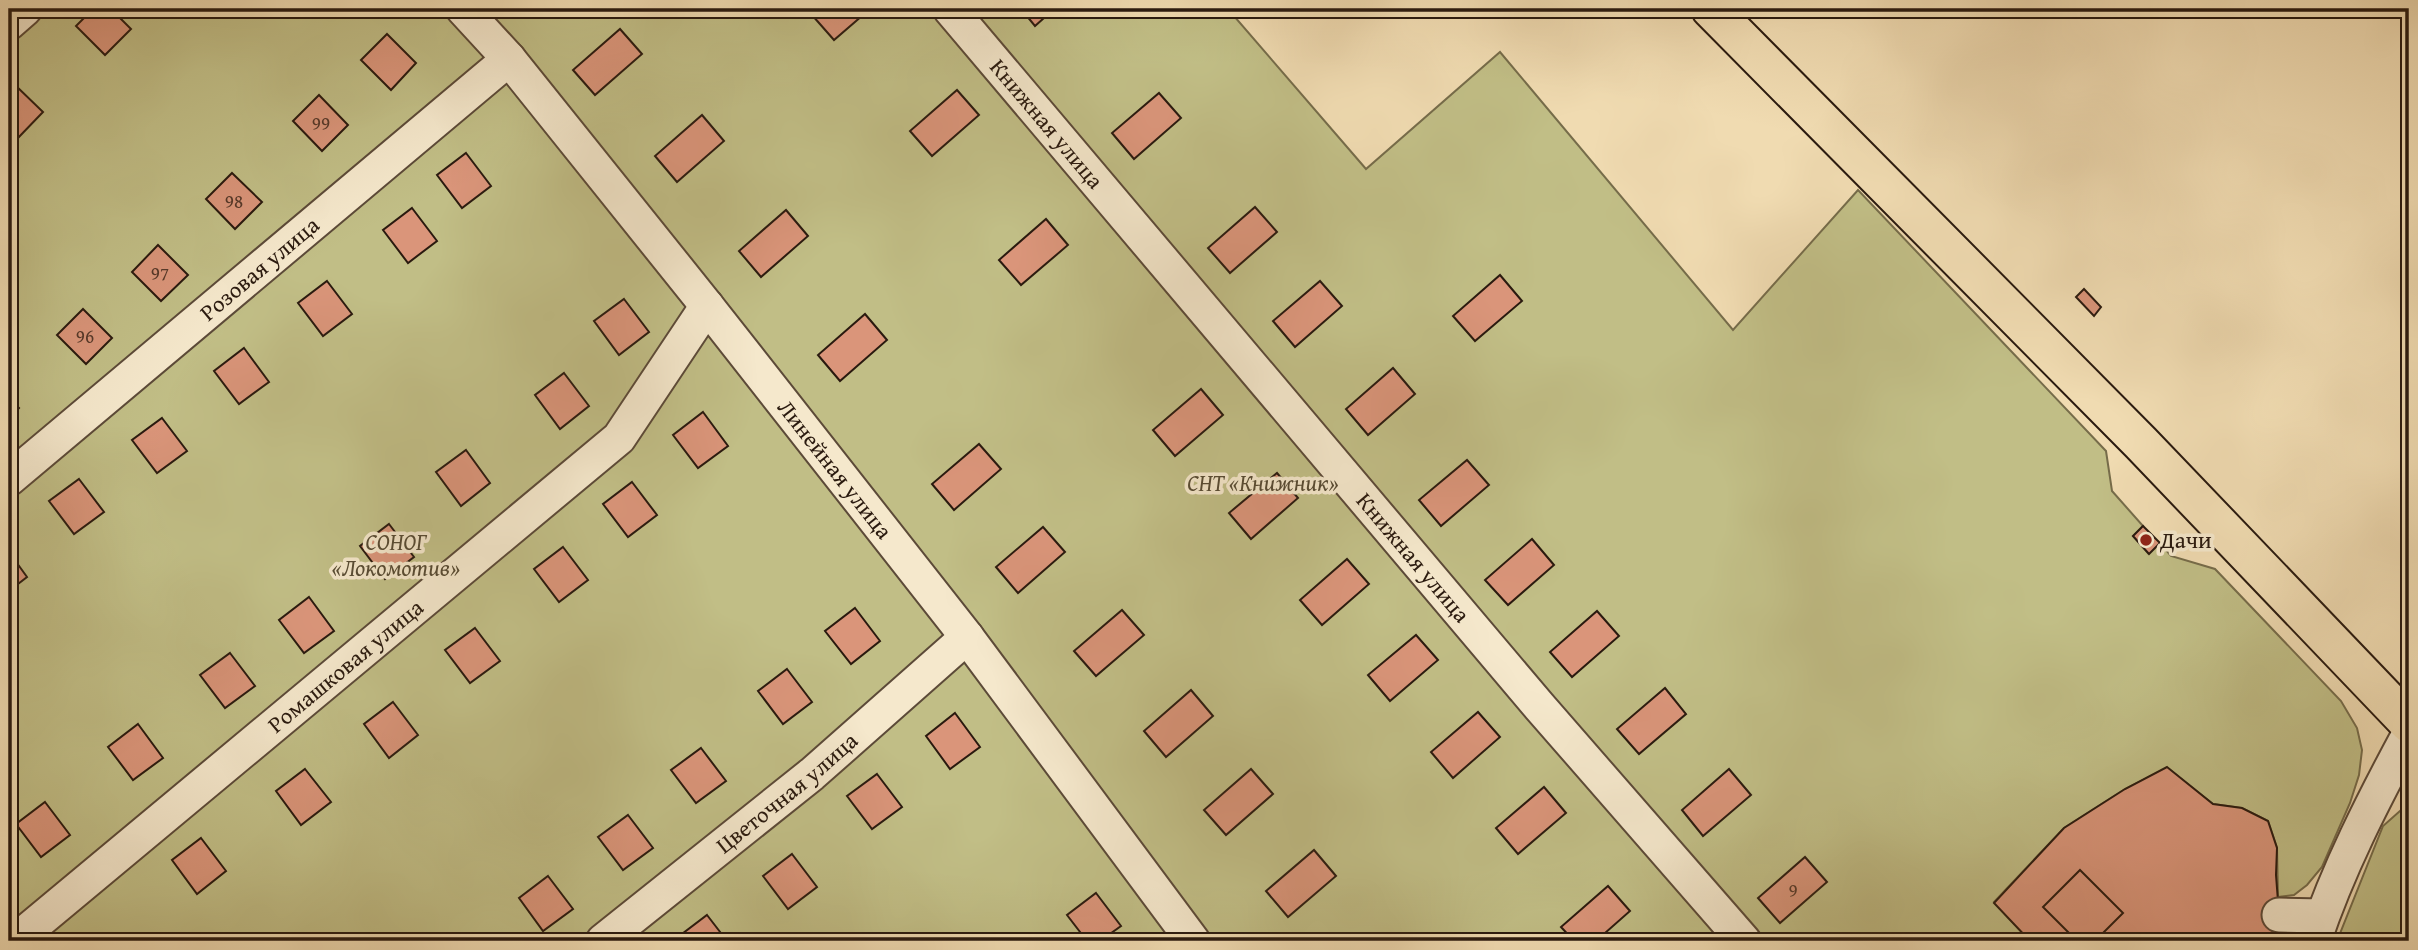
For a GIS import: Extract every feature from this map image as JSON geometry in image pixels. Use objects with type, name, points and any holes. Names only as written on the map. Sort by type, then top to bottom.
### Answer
[{"type":"highway","points":[[1711,9],[2141,443],[2409,723]]},
{"type":"street","points":[[9,23],[24,9]]},
{"type":"street","name":"Линейная улица","points":[[463,9],[509,59],[967,637],[1193,941]]},
{"type":"street","name":"Книжная улица","points":[[950,9],[1530,696],[1744,941]]},
{"type":"street","name":"Розовая улица","points":[[9,479],[509,59]]},
{"type":"street","name":"Ромашковая улица","points":[[15,941],[620,438],[707,306]]},
{"type":"street","name":"Цветочная улица","points":[[603,941],[812,774],[967,637]]},
{"type":"street","points":[[2279,915],[2318,929],[2377,793],[2409,734]]},
{"type":"green space","name":"СОНОГ «Локомотив»","points":[[9,9],[457,9],[1194,941],[9,941]]},
{"type":"green space","name":"СНТ «Книжник»","points":[[469,9],[1228,9],[1366,169],[1500,52],[1733,330],[1858,190],[2106,451],[2112,491],[2143,526],[2133,536],[2148,553],[2160,543],[2171,556],[2215,569],[2341,701],[2357,728],[2362,750],[2359,775],[2350,803],[2322,867],[2307,885],[2294,895],[2278,897],[2277,848],[2268,821],[2242,808],[2213,804],[2167,768],[2125,789],[2064,828],[1994,902],[2030,941],[1201,941]]},
{"type":"green space","points":[[2409,803],[2409,941],[2337,941],[2383,826]]},
{"type":"building","points":[[93,9],[111,9],[131,29],[105,55],[76,26]]},
{"type":"building","points":[[819,9],[870,9],[834,40],[812,15]]},
{"type":"building","points":[[1021,9],[1054,9],[1035,26]]},
{"type":"building","points":[[620,29],[642,54],[595,95],[573,70]]},
{"type":"building","points":[[387,34],[416,63],[391,90],[361,60]]},
{"type":"building","points":[[13,83],[43,112],[17,139],[9,131],[9,88]]},
{"type":"building","points":[[957,90],[979,115],[932,156],[910,131]]},
{"type":"building","points":[[1159,93],[1181,118],[1134,159],[1112,133]]},
{"type":"building","points":[[319,95],[348,125],[322,151],[293,121]]},
{"type":"building","points":[[702,115],[724,141],[677,182],[655,156]]},
{"type":"building","points":[[466,153],[491,186],[462,208],[437,175]]},
{"type":"building","points":[[232,173],[262,202],[235,229],[206,199]]},
{"type":"building","points":[[1255,207],[1277,232],[1230,273],[1208,248]]},
{"type":"building","points":[[412,208],[437,241],[408,263],[383,230]]},
{"type":"building","points":[[786,210],[808,236],[761,277],[739,251]]},
{"type":"building","points":[[1046,219],[1068,245],[1021,285],[999,260]]},
{"type":"building","points":[[158,245],[188,275],[161,301],[132,272]]},
{"type":"building","points":[[1500,275],[1522,301],[1475,341],[1453,316]]},
{"type":"building","points":[[327,281],[352,314],[323,336],[298,303]]},
{"type":"building","points":[[1320,281],[1342,306],[1295,347],[1273,321]]},
{"type":"building","points":[[2084,289],[2101,307],[2094,316],[2076,297]]},
{"type":"building","points":[[624,299],[649,332],[619,355],[594,321]]},
{"type":"building","points":[[83,309],[112,338],[86,364],[57,335]]},
{"type":"building","points":[[865,314],[887,340],[840,381],[818,355]]},
{"type":"building","points":[[244,348],[269,382],[239,404],[214,371]]},
{"type":"building","points":[[1393,368],[1415,394],[1368,435],[1346,409]]},
{"type":"building","points":[[564,373],[589,406],[560,429],[535,395]]},
{"type":"building","points":[[1201,389],[1223,415],[1175,456],[1153,430]]},
{"type":"building","points":[[9,398],[19,408],[9,419]]},
{"type":"building","points":[[703,412],[728,446],[698,468],[673,435]]},
{"type":"building","points":[[162,418],[187,451],[157,473],[132,440]]},
{"type":"building","points":[[979,444],[1001,469],[954,510],[932,484]]},
{"type":"building","points":[[466,450],[490,483],[461,506],[436,472]]},
{"type":"building","points":[[1467,460],[1489,485],[1441,526],[1419,500]]},
{"type":"building","points":[[1277,473],[1298,498],[1251,539],[1229,513]]},
{"type":"building","points":[[79,479],[104,512],[74,534],[49,501]]},
{"type":"building","points":[[632,482],[657,515],[628,537],[603,504]]},
{"type":"building","points":[[389,524],[414,557],[385,579],[360,546]]},
{"type":"building","name":"Дачи","points":[[2143,526],[2160,543],[2149,554],[2133,536]]},
{"type":"building","points":[[1043,527],[1065,552],[1018,593],[996,567]]},
{"type":"building","points":[[1532,539],[1554,565],[1508,605],[1485,580]]},
{"type":"building","points":[[563,547],[588,580],[559,602],[534,569]]},
{"type":"building","points":[[9,552],[27,577],[9,591]]},
{"type":"building","points":[[1347,559],[1369,584],[1322,625],[1300,600]]},
{"type":"building","points":[[309,597],[334,631],[304,653],[279,620]]},
{"type":"building","points":[[855,608],[880,641],[851,664],[825,631]]},
{"type":"building","points":[[1122,610],[1144,635],[1096,676],[1074,651]]},
{"type":"building","points":[[1597,611],[1619,636],[1572,677],[1550,652]]},
{"type":"building","points":[[475,628],[500,661],[470,683],[445,650]]},
{"type":"building","points":[[1416,635],[1438,660],[1390,701],[1368,675]]},
{"type":"building","points":[[230,653],[255,686],[225,708],[200,675]]},
{"type":"building","points":[[787,669],[812,702],[783,724],[758,691]]},
{"type":"building","points":[[1665,688],[1686,714],[1639,754],[1617,729]]},
{"type":"building","points":[[1191,690],[1213,716],[1166,757],[1144,731]]},
{"type":"building","points":[[393,702],[418,735],[389,758],[364,724]]},
{"type":"building","points":[[1478,712],[1500,737],[1453,778],[1431,752]]},
{"type":"building","points":[[955,713],[980,747],[950,769],[926,736]]},
{"type":"building","points":[[138,724],[163,758],[133,780],[108,747]]},
{"type":"building","points":[[701,748],[726,781],[696,803],[671,770]]},
{"type":"building","points":[[2167,767],[2213,804],[2242,808],[2268,821],[2277,848],[2276,875],[2281,941],[2030,941],[1994,903],[2064,828],[2125,789]]},
{"type":"building","points":[[305,769],[331,802],[301,825],[276,791]]},
{"type":"building","points":[[1251,769],[1273,794],[1226,835],[1204,810]]},
{"type":"building","points":[[1729,769],[1751,795],[1703,836],[1682,810]]},
{"type":"building","points":[[877,774],[902,807],[872,829],[847,796]]},
{"type":"building","points":[[1544,787],[1566,813],[1518,854],[1496,828]]},
{"type":"building","points":[[45,802],[70,835],[41,857],[16,824]]},
{"type":"building","points":[[628,815],[653,848],[623,870],[598,837]]},
{"type":"building","points":[[201,838],[226,871],[197,894],[172,860]]},
{"type":"building","points":[[1314,850],[1336,876],[1288,917],[1266,891]]},
{"type":"building","points":[[792,854],[817,887],[788,909],[763,876]]},
{"type":"building","points":[[1805,857],[1827,882],[1780,923],[1758,898]]},
{"type":"building","points":[[2080,870],[2123,913],[2095,941],[2077,941],[2043,907]]},
{"type":"building","points":[[548,876],[573,909],[543,931],[519,898]]},
{"type":"building","points":[[1608,886],[1630,911],[1596,941],[1574,941],[1561,927]]},
{"type":"building","points":[[1096,893],[1121,926],[1100,941],[1087,941],[1067,915]]},
{"type":"building","points":[[707,915],[727,941],[681,941],[678,937]]},
{"type":"place","name":"Дачи","points":[[2146,540]]}]
